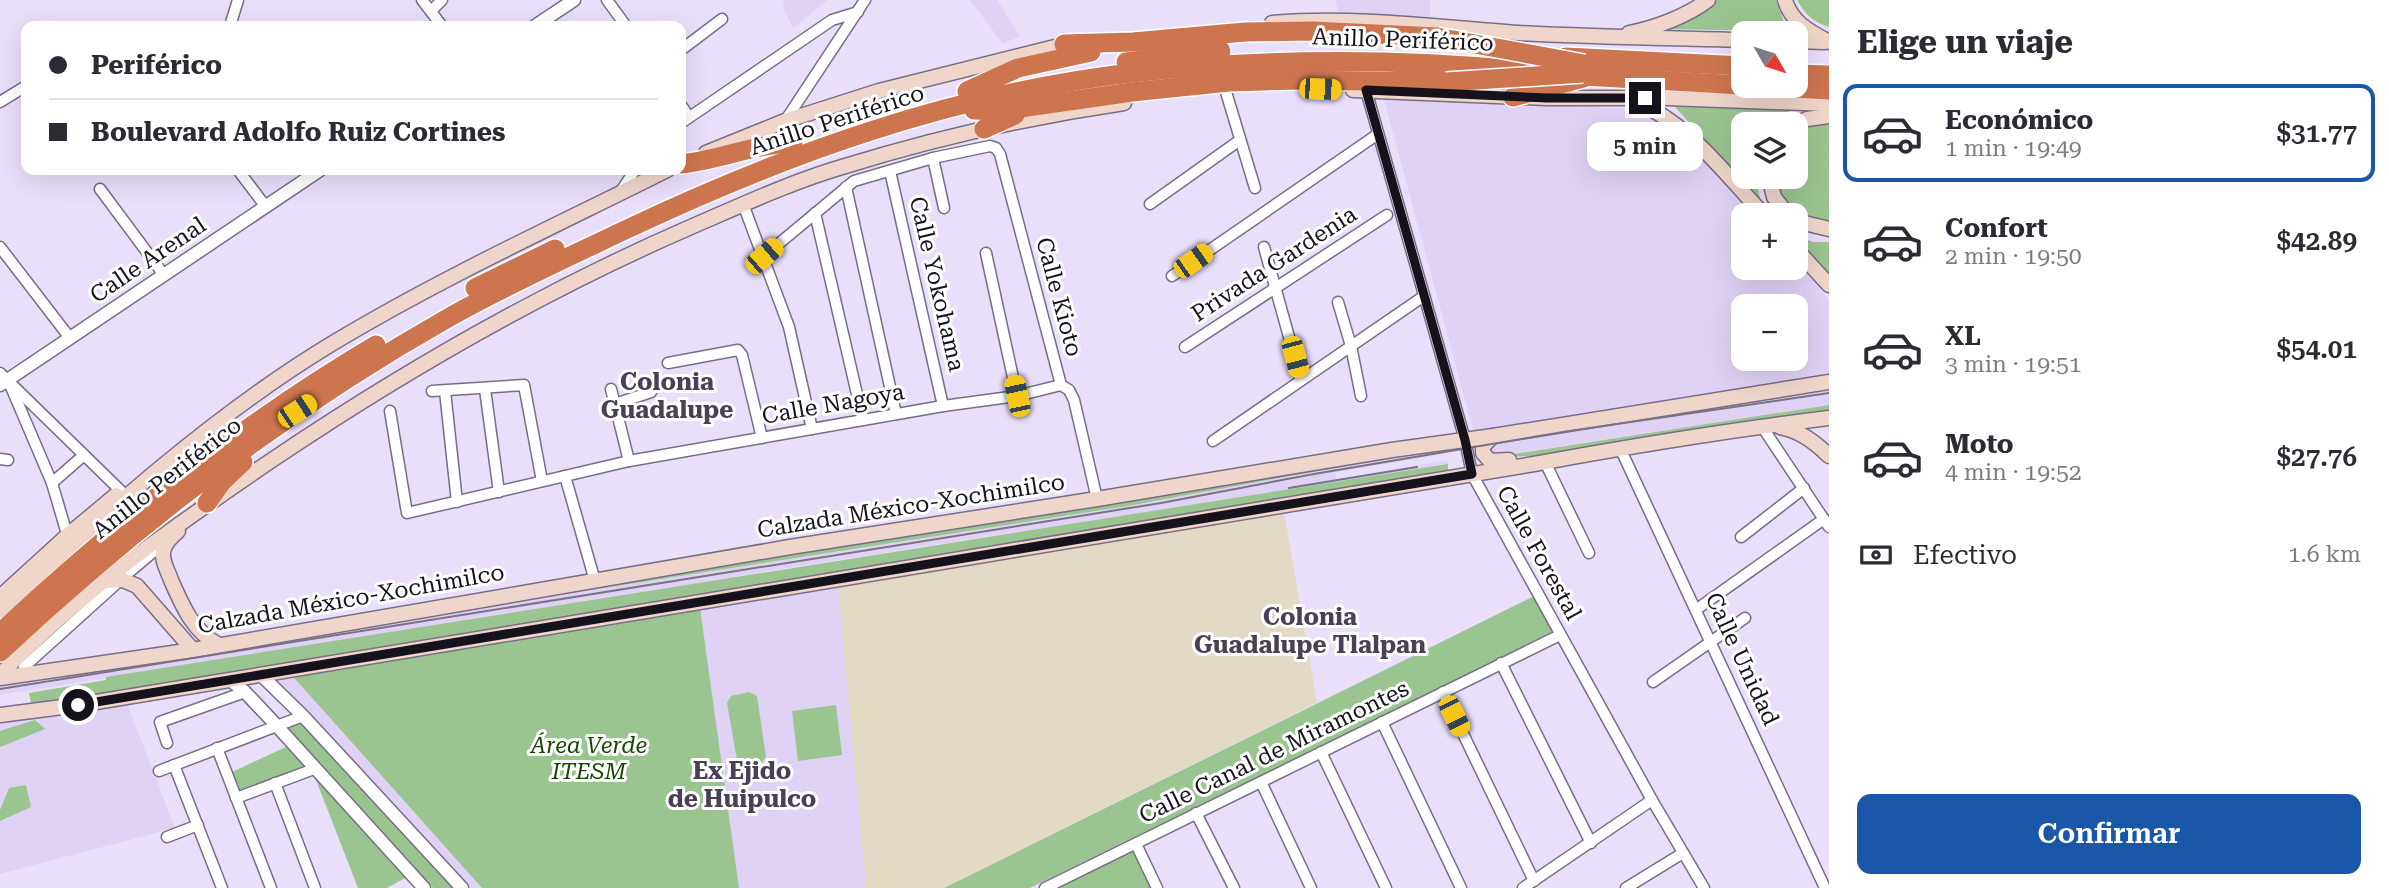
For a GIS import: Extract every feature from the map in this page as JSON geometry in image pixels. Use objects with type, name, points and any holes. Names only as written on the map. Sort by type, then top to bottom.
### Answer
[{"type":"highway","points":[[1731,69],[1585,71],[1423,83],[1296,80],[1229,82],[991,112],[976,111],[964,99],[999,76],[1031,64],[1133,42],[1245,32],[1313,31],[1437,37],[1585,71],[1731,79]]},
{"type":"highway","points":[[1064,44],[1133,42]]},
{"type":"highway","name":"Anillo Periférico","points":[[0,633],[52,584],[116,548],[183,494],[276,426],[366,366],[449,317],[666,211],[769,166],[964,99],[1030,78],[1160,56],[1292,48],[1402,49],[1731,68]]},
{"type":"highway","name":"Anillo Periférico","points":[[0,652],[250,425],[344,364],[502,273],[683,189],[793,143],[869,117],[1128,73],[1252,62],[1408,62],[1585,71],[1829,90]]},
{"type":"highway","points":[[1513,97],[1585,71]]},
{"type":"highway","points":[[1808,72],[1829,73]]},
{"type":"highway","points":[[1808,84],[1829,85]]},
{"type":"highway","points":[[987,137],[1011,116],[1066,101]]},
{"type":"highway","points":[[686,163],[761,145],[793,143]]},
{"type":"highway","points":[[201,507],[276,426]]},
{"type":"main road","points":[[1609,36],[1640,31],[1690,11],[1708,0]]},
{"type":"main road","points":[[1785,0],[1795,20],[1829,42]]},
{"type":"main road","points":[[686,162],[785,121],[879,91],[1064,44],[1102,37],[1292,22],[1412,24],[1521,33],[1731,40]]},
{"type":"main road","points":[[1808,41],[1829,42]]},
{"type":"main road","points":[[0,597],[69,541],[116,548],[201,507],[429,359],[527,305],[625,256],[743,204],[841,167],[949,136],[987,137],[1086,108],[1183,94],[1297,88],[1513,97],[1829,104]]},
{"type":"main road","points":[[1622,98],[1635,101],[1667,118],[1703,150],[1753,203]]},
{"type":"main road","points":[[1808,119],[1829,116]]},
{"type":"main road","points":[[0,611],[121,491],[159,469],[239,407],[332,343],[466,268],[657,175]]},
{"type":"main road","points":[[1808,224],[1829,229]]},
{"type":"main road","points":[[1808,262],[1829,285]]},
{"type":"main road","name":"Calzada México-Xochimilco","points":[[0,676],[193,650],[790,547],[1825,381]]},
{"type":"main road","points":[[0,716],[261,675],[1761,425],[1829,418]]},
{"type":"main road","points":[[1761,425],[1797,432],[1829,456]]},
{"type":"main road","points":[[1493,436],[1486,440],[1483,451],[1490,461],[1524,458],[1544,462]]},
{"type":"main road","points":[[108,584],[116,548],[159,469]]},
{"type":"main road","points":[[201,507],[169,540],[164,548],[163,559],[183,607],[200,630],[219,645]]},
{"type":"main road","points":[[0,676],[111,579],[133,583],[193,650]]},
{"type":"street","points":[[232,21],[238,0]]},
{"type":"street","points":[[422,0],[438,21]]},
{"type":"street","points":[[430,11],[442,0]]},
{"type":"street","points":[[542,21],[574,0]]},
{"type":"street","points":[[607,0],[622,21]]},
{"type":"street","points":[[785,121],[865,0]]},
{"type":"street","points":[[686,119],[832,20],[858,12]]},
{"type":"street","points":[[686,46],[722,19]]},
{"type":"street","points":[[0,102],[21,89]]},
{"type":"street","name":"Calle Forestal","points":[[1366,90],[1465,440],[1472,474],[1652,800],[1704,888]]},
{"type":"street","points":[[1226,92],[1255,188]]},
{"type":"street","points":[[1172,276],[1378,134]]},
{"type":"street","points":[[764,256],[854,181],[933,158],[987,137]]},
{"type":"street","name":"Calle Kioto","points":[[987,137],[1000,154],[1061,386],[1069,390],[1074,400],[1097,499]]},
{"type":"street","points":[[1150,204],[1240,139]]},
{"type":"street","points":[[933,158],[944,208]]},
{"type":"street","name":"Calle Yokohama","points":[[890,171],[943,406]]},
{"type":"street","points":[[242,175],[266,207]]},
{"type":"street","name":"Calle Arenal","points":[[3,379],[70,338],[313,175]]},
{"type":"street","points":[[620,194],[632,175]]},
{"type":"street","points":[[846,187],[896,414]]},
{"type":"street","points":[[100,189],[164,275]]},
{"type":"street","points":[[743,204],[789,327],[812,429]]},
{"type":"street","points":[[815,212],[863,420]]},
{"type":"street","name":"Privada Gardenia","points":[[1185,347],[1387,215]]},
{"type":"street","points":[[0,247],[70,338]]},
{"type":"street","points":[[1264,247],[1301,380]]},
{"type":"street","points":[[986,253],[1017,396]]},
{"type":"street","points":[[1213,440],[1424,296]]},
{"type":"street","points":[[1338,302],[1351,346],[1361,396]]},
{"type":"street","points":[[668,363],[735,349],[740,351],[762,438]]},
{"type":"street","points":[[3,379],[121,491]]},
{"type":"street","points":[[3,379],[52,483],[69,541]]},
{"type":"street","points":[[432,391],[524,385],[542,481]]},
{"type":"street","name":"Calle Nagoya","points":[[390,411],[407,513],[629,461],[943,406],[1042,392],[1061,386]]},
{"type":"street","points":[[485,389],[499,492]]},
{"type":"street","points":[[611,389],[629,461]]},
{"type":"street","points":[[444,391],[457,502]]},
{"type":"street","points":[[615,404],[651,392]]},
{"type":"street","points":[[1697,609],[1826,523],[1761,425]]},
{"type":"street","name":"Calle Unidad","points":[[1620,448],[1825,888]]},
{"type":"street","points":[[52,483],[84,455]]},
{"type":"street","points":[[1544,462],[1589,553]]},
{"type":"street","points":[[565,476],[595,581]]},
{"type":"street","points":[[1741,537],[1804,488]]},
{"type":"street","points":[[116,548],[169,540]]},
{"type":"street","points":[[23,674],[24,667],[108,584]]},
{"type":"street","points":[[1653,682],[1745,618]]},
{"type":"street","name":"Calle Canal de Miramontes","points":[[1045,888],[1560,635]]},
{"type":"street","points":[[1502,663],[1591,843]]},
{"type":"street","points":[[261,675],[303,716],[463,888]]},
{"type":"street","points":[[230,680],[277,726],[424,888]]},
{"type":"street","points":[[167,743],[160,722],[245,692]]},
{"type":"street","points":[[1443,692],[1534,881]]},
{"type":"street","points":[[159,771],[303,716]]},
{"type":"street","points":[[1381,722],[1461,888]]},
{"type":"street","points":[[217,748],[271,888]]},
{"type":"street","points":[[1321,752],[1386,888]]},
{"type":"street","points":[[174,765],[222,888]]},
{"type":"street","points":[[236,798],[314,769]]},
{"type":"street","points":[[1261,782],[1311,888]]},
{"type":"street","points":[[275,783],[315,888]]},
{"type":"street","points":[[1523,888],[1652,800]]},
{"type":"street","points":[[1196,813],[1234,888]]},
{"type":"street","points":[[167,837],[198,825]]},
{"type":"street","points":[[1136,844],[1157,888]]},
{"type":"street","points":[[1626,888],[1683,853]]},
{"type":"shaded area","points":[[784,0],[828,0],[793,28],[783,8]]},
{"type":"shaded area","points":[[970,0],[997,0],[1020,36],[1003,44]]},
{"type":"shaded area","points":[[1335,0],[1430,0],[1430,19],[1341,20]]},
{"type":"shaded area","points":[[1383,96],[1634,109],[1666,124],[1701,152],[1746,203],[1731,203],[1731,280],[1808,280],[1808,275],[1829,299],[1829,372],[1822,376],[1475,437]]},
{"type":"shaded area","points":[[1829,390],[1829,405],[1491,457],[1488,442]]},
{"type":"shaded area","points":[[1446,449],[1443,454],[1335,472],[1337,480],[1447,460],[1448,464],[0,695],[0,685],[30,680],[31,683],[432,615],[1128,506],[1261,480]]},
{"type":"shaded area","points":[[1283,506],[1317,702],[944,888],[866,888],[837,579]]},
{"type":"shaded area","name":"Área Verde ITESM","points":[[837,579],[866,888],[462,888],[261,675]]},
{"type":"shaded area","points":[[125,698],[175,828],[0,874],[0,725],[17,719]]},
{"type":"green space","points":[[1717,0],[1776,0],[1784,21],[1731,21],[1731,30],[1652,29],[1706,8]]},
{"type":"green space","points":[[1797,0],[1829,0],[1829,27],[1810,17]]},
{"type":"green space","points":[[1675,107],[1792,109],[1788,112],[1731,112],[1731,169]]},
{"type":"green space","points":[[1829,123],[1829,220],[1808,218],[1808,203],[1786,203],[1779,189],[1808,189],[1810,126]]},
{"type":"green space","points":[[1749,189],[1758,189],[1761,202]]},
{"type":"green space","points":[[1808,240],[1829,242],[1829,274],[1808,250]]},
{"type":"green space","points":[[1829,405],[1829,416],[1537,457],[1488,458]]},
{"type":"green space","points":[[1448,464],[1448,470],[1356,488],[32,708],[29,693],[106,680],[106,677]]},
{"type":"green space","points":[[1348,465],[1128,506],[432,615],[829,547]]},
{"type":"green space","points":[[1534,596],[1553,632],[1030,888],[944,888]]},
{"type":"green space","name":"Área Verde ITESM","points":[[700,608],[739,888],[482,888],[289,672]]},
{"type":"green space","points":[[749,692],[757,696],[766,757],[762,762],[745,766],[737,760],[727,703],[731,696]]},
{"type":"green space","points":[[836,705],[842,755],[798,761],[792,711]]},
{"type":"green space","points":[[35,720],[45,729],[0,747],[0,731]]},
{"type":"green space","points":[[300,722],[457,888],[433,888],[286,728]]},
{"type":"green space","points":[[286,747],[306,767],[238,792],[232,772]]},
{"type":"green space","points":[[314,775],[407,877],[387,888],[358,888]]},
{"type":"green space","points":[[26,785],[31,807],[0,821],[0,810],[9,788]]},
{"type":"green space","points":[[1135,848],[1155,888],[1052,888]]},
{"type":"tram line","points":[[0,689],[1161,503],[1569,431],[1829,393]]},
{"type":"tram line","points":[[1289,488],[1417,467]]},
{"type":"district","name":"Colonia Guadalupe","points":[[667,396]]},
{"type":"district","name":"Colonia Guadalupe Tlalpan","points":[[1310,631]]},
{"type":"district","name":"Ex Ejido de Huipulco","points":[[742,785]]},
{"type":"route","points":[[78,705],[1472,474],[1465,440],[1366,90],[1547,98],[1645,98]]}]
